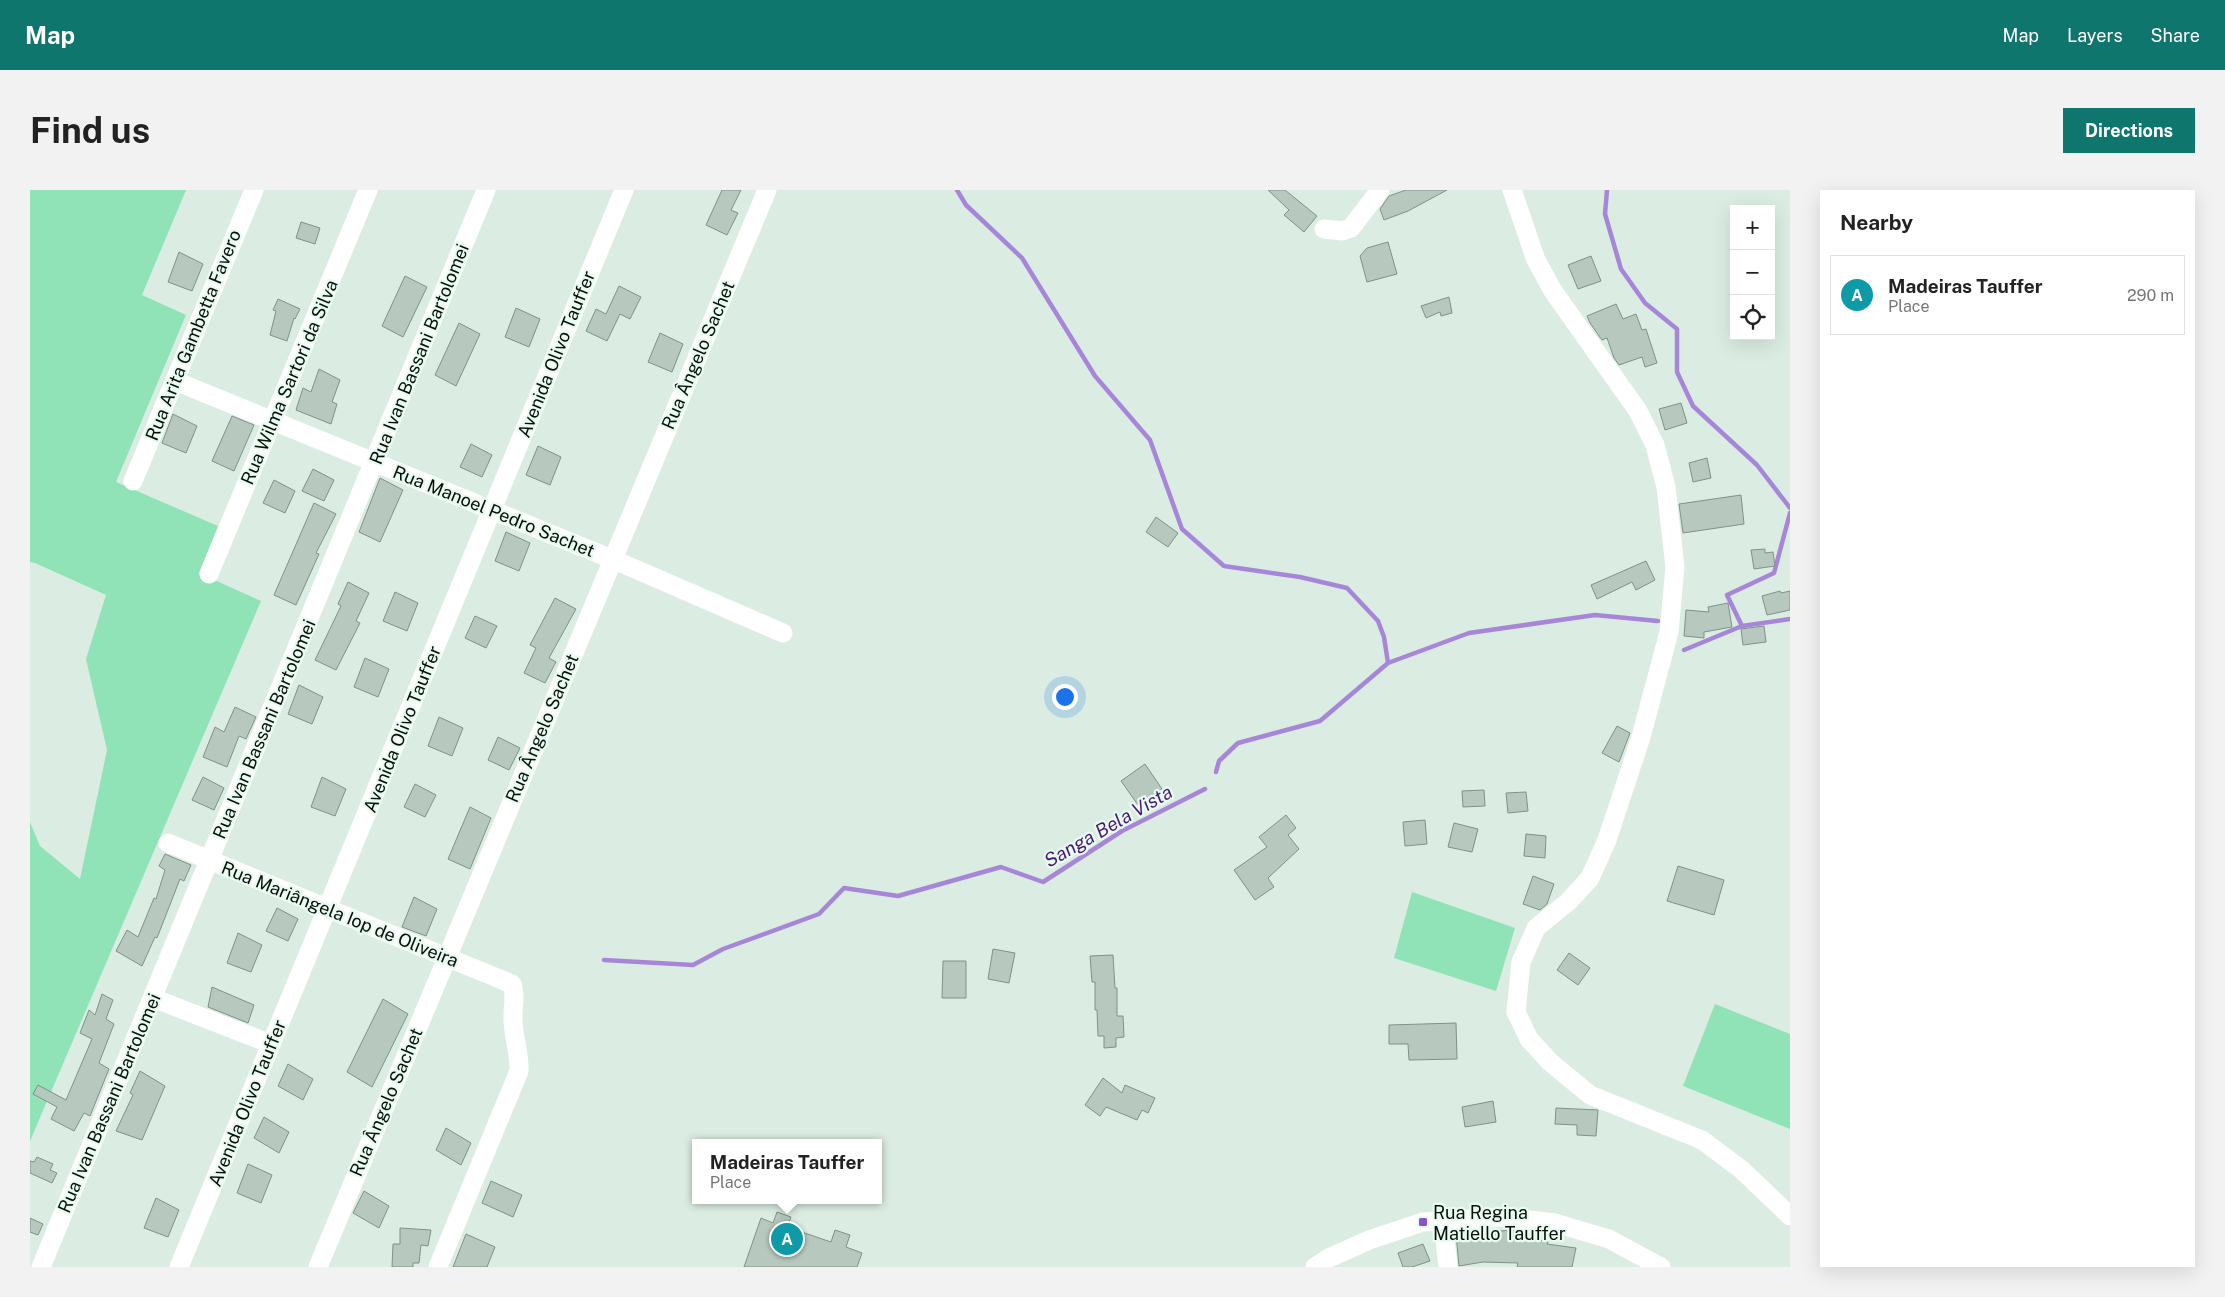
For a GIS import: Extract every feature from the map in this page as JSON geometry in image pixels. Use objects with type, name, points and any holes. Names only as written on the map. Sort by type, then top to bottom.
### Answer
[{"type":"street","name":"Rua Arita Gambetta Favero","points":[[133,481],[254,190]]},
{"type":"street","name":"Rua Wilma Sartori da Silva","points":[[209,574],[368,190]]},
{"type":"street","name":"Rua Ivan Bassani Bartolomei","points":[[41,1267],[486,190]]},
{"type":"street","name":"Avenida Olivo Tauffer","points":[[179,1267],[624,190]]},
{"type":"street","name":"Rua Ângelo Sachet","points":[[318,1267],[767,190]]},
{"type":"street","points":[[1324,229],[1342,231],[1350,228],[1380,190]]},
{"type":"street","points":[[1512,190],[1536,260],[1549,283],[1638,411],[1655,446],[1666,487],[1675,567],[1669,632],[1641,737],[1607,840],[1590,878],[1568,901],[1536,928],[1520,962],[1516,1012],[1530,1039],[1550,1062],[1590,1095],[1702,1140],[1742,1170],[1790,1216]]},
{"type":"street","name":"Rua Manoel Pedro Sachet","points":[[175,381],[612,559],[783,633]]},
{"type":"street","name":"Rua Mariângela Iop de Oliveira","points":[[168,843],[512,984],[515,992],[513,1025],[520,1058],[518,1071],[438,1267]]},
{"type":"street","points":[[153,998],[271,1044]]},
{"type":"street","points":[[1315,1267],[1329,1258],[1369,1240],[1422,1222],[1504,1216],[1555,1223],[1609,1239],[1661,1267]]},
{"type":"street","points":[[1443,1220],[1448,1267]]},
{"type":"green space","points":[[30,190],[186,190],[142,295],[186,315],[116,482],[218,526],[199,573],[261,601],[30,1141],[30,822],[40,846],[80,879],[107,750],[86,659],[106,595],[30,562]]},
{"type":"green space","points":[[1412,892],[1515,928],[1496,991],[1394,958]]},
{"type":"green space","points":[[1715,1004],[1790,1034],[1790,1129],[1683,1086]]},
{"type":"building","points":[[722,190],[741,190],[731,210],[738,213],[727,235],[706,225]]},
{"type":"building","points":[[1268,190],[1285,190],[1317,216],[1304,232],[1284,215],[1289,210]]},
{"type":"building","points":[[1406,190],[1447,190],[1408,211],[1384,220],[1380,209],[1389,196]]},
{"type":"building","points":[[301,222],[320,228],[315,244],[296,238]]},
{"type":"building","points":[[1388,242],[1397,274],[1367,282],[1360,256],[1367,248]]},
{"type":"building","points":[[179,252],[203,264],[192,291],[168,282]]},
{"type":"building","points":[[1591,256],[1601,281],[1578,289],[1568,265]]},
{"type":"building","points":[[405,276],[427,287],[403,337],[382,326]]},
{"type":"building","points":[[619,286],[641,297],[630,319],[620,314],[607,341],[586,331],[596,309],[606,314]]},
{"type":"building","points":[[1449,297],[1452,313],[1441,316],[1440,312],[1426,318],[1421,306]]},
{"type":"building","points":[[278,299],[300,309],[294,318],[287,341],[270,335],[276,311],[273,310]]},
{"type":"building","points":[[1616,304],[1623,319],[1636,314],[1642,330],[1646,329],[1657,363],[1645,367],[1642,357],[1619,365],[1614,358],[1607,338],[1602,340],[1587,316]]},
{"type":"building","points":[[516,308],[540,319],[529,347],[505,337]]},
{"type":"building","points":[[459,323],[480,334],[456,386],[435,375]]},
{"type":"building","points":[[660,333],[683,344],[672,372],[648,362]]},
{"type":"building","points":[[319,369],[340,380],[332,402],[337,404],[331,424],[296,410],[303,388],[311,392]]},
{"type":"building","points":[[1681,403],[1687,423],[1665,430],[1659,409]]},
{"type":"building","points":[[173,414],[197,426],[186,453],[162,443]]},
{"type":"building","points":[[232,416],[254,425],[234,471],[212,461]]},
{"type":"building","points":[[471,444],[492,455],[482,477],[460,467]]},
{"type":"building","points":[[538,446],[561,457],[550,485],[526,475]]},
{"type":"building","points":[[1707,458],[1711,478],[1693,482],[1689,463]]},
{"type":"building","points":[[313,469],[334,480],[324,501],[302,491]]},
{"type":"building","points":[[380,478],[403,490],[380,542],[359,532]]},
{"type":"building","points":[[274,480],[295,491],[285,513],[263,503]]},
{"type":"building","points":[[1741,495],[1744,524],[1683,533],[1679,504]]},
{"type":"building","points":[[314,503],[336,514],[316,553],[319,554],[296,605],[274,595]]},
{"type":"building","points":[[1156,517],[1178,533],[1168,547],[1146,532]]},
{"type":"building","points":[[506,532],[530,543],[519,571],[495,561]]},
{"type":"building","points":[[1765,549],[1765,553],[1773,552],[1775,566],[1754,569],[1751,550]]},
{"type":"building","points":[[1646,561],[1655,580],[1636,590],[1632,582],[1597,599],[1591,585]]},
{"type":"building","points":[[348,582],[369,593],[356,621],[360,623],[336,670],[315,660],[341,606],[338,604]]},
{"type":"building","points":[[1780,591],[1781,593],[1790,591],[1790,610],[1767,615],[1762,596]]},
{"type":"building","points":[[395,592],[418,603],[407,631],[383,621]]},
{"type":"building","points":[[555,598],[576,609],[549,658],[556,662],[545,683],[524,673],[536,648],[530,645]]},
{"type":"building","points":[[1728,603],[1732,627],[1704,632],[1704,638],[1684,636],[1686,610],[1709,612],[1708,607]]},
{"type":"building","points":[[475,616],[497,626],[486,648],[465,638]]},
{"type":"building","points":[[1764,626],[1766,642],[1743,645],[1741,629]]},
{"type":"building","points":[[365,658],[389,669],[378,697],[354,687]]},
{"type":"building","points":[[299,685],[323,697],[312,724],[288,714]]},
{"type":"building","points":[[235,707],[256,717],[246,739],[239,736],[227,767],[203,757],[215,727],[224,732]]},
{"type":"building","points":[[439,717],[463,728],[452,756],[428,746]]},
{"type":"building","points":[[1617,726],[1630,733],[1619,762],[1602,753]]},
{"type":"building","points":[[498,737],[520,748],[509,770],[488,760]]},
{"type":"building","points":[[1145,764],[1162,789],[1138,805],[1121,781]]},
{"type":"building","points":[[203,777],[224,788],[214,810],[192,800]]},
{"type":"building","points":[[322,777],[346,789],[335,816],[311,807]]},
{"type":"building","points":[[415,784],[436,795],[425,817],[404,807]]},
{"type":"building","points":[[1484,790],[1485,806],[1463,807],[1462,791]]},
{"type":"building","points":[[1526,792],[1528,811],[1508,813],[1506,793]]},
{"type":"building","points":[[470,807],[491,818],[470,869],[448,859]]},
{"type":"building","points":[[1286,815],[1296,828],[1288,835],[1299,849],[1268,878],[1274,887],[1255,900],[1234,870],[1267,847],[1259,837]]},
{"type":"building","points":[[1425,820],[1427,844],[1405,846],[1403,822]]},
{"type":"building","points":[[1454,823],[1478,829],[1472,852],[1448,847]]},
{"type":"building","points":[[1526,834],[1546,836],[1545,858],[1524,856]]},
{"type":"building","points":[[165,854],[191,865],[184,881],[180,879],[157,938],[155,937],[142,966],[116,951],[127,930],[138,937],[154,898],[156,899],[165,870],[159,866]]},
{"type":"building","points":[[1678,866],[1724,880],[1714,915],[1667,901]]},
{"type":"building","points":[[1533,876],[1554,884],[1547,904],[1540,910],[1523,904]]},
{"type":"building","points":[[414,897],[437,909],[426,936],[402,927]]},
{"type":"building","points":[[277,908],[298,919],[288,941],[266,931]]},
{"type":"building","points":[[238,933],[262,945],[251,972],[227,963]]},
{"type":"building","points":[[993,949],[1015,953],[1009,983],[988,979]]},
{"type":"building","points":[[1569,953],[1590,968],[1578,985],[1557,970]]},
{"type":"building","points":[[1113,955],[1115,988],[1117,988],[1117,1016],[1123,1016],[1124,1037],[1116,1038],[1116,1047],[1104,1048],[1104,1036],[1098,1036],[1097,1010],[1095,1010],[1095,982],[1092,982],[1090,956]]},
{"type":"building","points":[[943,961],[966,961],[966,998],[942,998]]},
{"type":"building","points":[[212,987],[254,1005],[248,1023],[208,1007]]},
{"type":"building","points":[[102,994],[113,1000],[106,1019],[114,1024],[99,1063],[109,1069],[90,1116],[84,1113],[74,1131],[51,1119],[57,1107],[33,1094],[38,1085],[66,1100],[92,1039],[80,1033],[89,1010],[95,1015]]},
{"type":"building","points":[[383,999],[408,1014],[372,1087],[347,1072]]},
{"type":"building","points":[[1456,1023],[1457,1059],[1409,1060],[1408,1044],[1389,1044],[1389,1025]]},
{"type":"building","points":[[288,1064],[313,1079],[303,1100],[278,1086]]},
{"type":"building","points":[[140,1071],[165,1086],[142,1140],[116,1131],[133,1095],[130,1093]]},
{"type":"building","points":[[1103,1078],[1122,1093],[1125,1085],[1155,1098],[1148,1113],[1142,1110],[1137,1120],[1106,1107],[1100,1116],[1085,1105]]},
{"type":"building","points":[[1493,1101],[1496,1122],[1465,1127],[1462,1107]]},
{"type":"building","points":[[1556,1108],[1598,1110],[1596,1136],[1577,1135],[1577,1125],[1555,1124]]},
{"type":"building","points":[[264,1117],[289,1132],[279,1153],[254,1138]]},
{"type":"building","points":[[446,1128],[471,1143],[461,1165],[436,1150]]},
{"type":"building","points":[[37,1157],[53,1164],[50,1170],[57,1173],[52,1183],[30,1173],[30,1161],[34,1162]]},
{"type":"building","points":[[248,1164],[272,1175],[261,1203],[237,1193]]},
{"type":"building","points":[[491,1181],[522,1195],[513,1217],[482,1203]]},
{"type":"building","points":[[364,1191],[389,1206],[379,1228],[353,1213]]},
{"type":"building","points":[[156,1198],[179,1210],[168,1237],[144,1228]]},
{"type":"building","points":[[777,1212],[791,1217],[787,1227],[831,1242],[835,1230],[850,1235],[846,1247],[862,1253],[857,1267],[744,1267],[761,1218],[773,1223]]},
{"type":"building","points":[[30,1218],[43,1224],[38,1235],[30,1232]]},
{"type":"building","points":[[400,1228],[431,1230],[428,1246],[421,1245],[419,1263],[413,1263],[413,1267],[392,1267],[393,1244],[400,1244]]},
{"type":"building","points":[[1514,1230],[1514,1233],[1548,1242],[1547,1244],[1576,1248],[1572,1267],[1517,1267],[1518,1263],[1483,1262],[1459,1266],[1456,1234]]},
{"type":"building","points":[[466,1234],[495,1247],[487,1267],[453,1267]]},
{"type":"building","points":[[1423,1244],[1430,1261],[1412,1267],[1403,1267],[1398,1253]]},
{"type":"waterway","points":[[957,190],[966,205],[1022,258],[1095,376],[1150,440],[1182,529],[1224,566],[1300,577],[1347,588],[1378,621],[1384,637],[1388,663]]},
{"type":"waterway","points":[[1607,190],[1605,214],[1621,269],[1645,303],[1677,329],[1677,372],[1693,406],[1757,465],[1790,508]]},
{"type":"waterway","points":[[1742,626],[1727,595],[1774,573],[1790,513]]},
{"type":"waterway","name":"Sanga Bela Vista","points":[[1216,772],[1219,761],[1238,743],[1320,721],[1388,663],[1469,633],[1595,615],[1658,621]]},
{"type":"waterway","name":"Sanga Bela Vista","points":[[1684,650],[1742,626],[1790,619]]},
{"type":"waterway","name":"Sanga Bela Vista","points":[[604,960],[693,965],[723,949],[819,914],[844,888],[898,896],[1001,867],[1043,882],[1122,831],[1205,789]]},
{"type":"place","name":"Rua Regina Matiello Tauffer","points":[[1423,1222]]},
{"type":"place","name":"Madeiras Tauffer","points":[[787,1239]]}]
